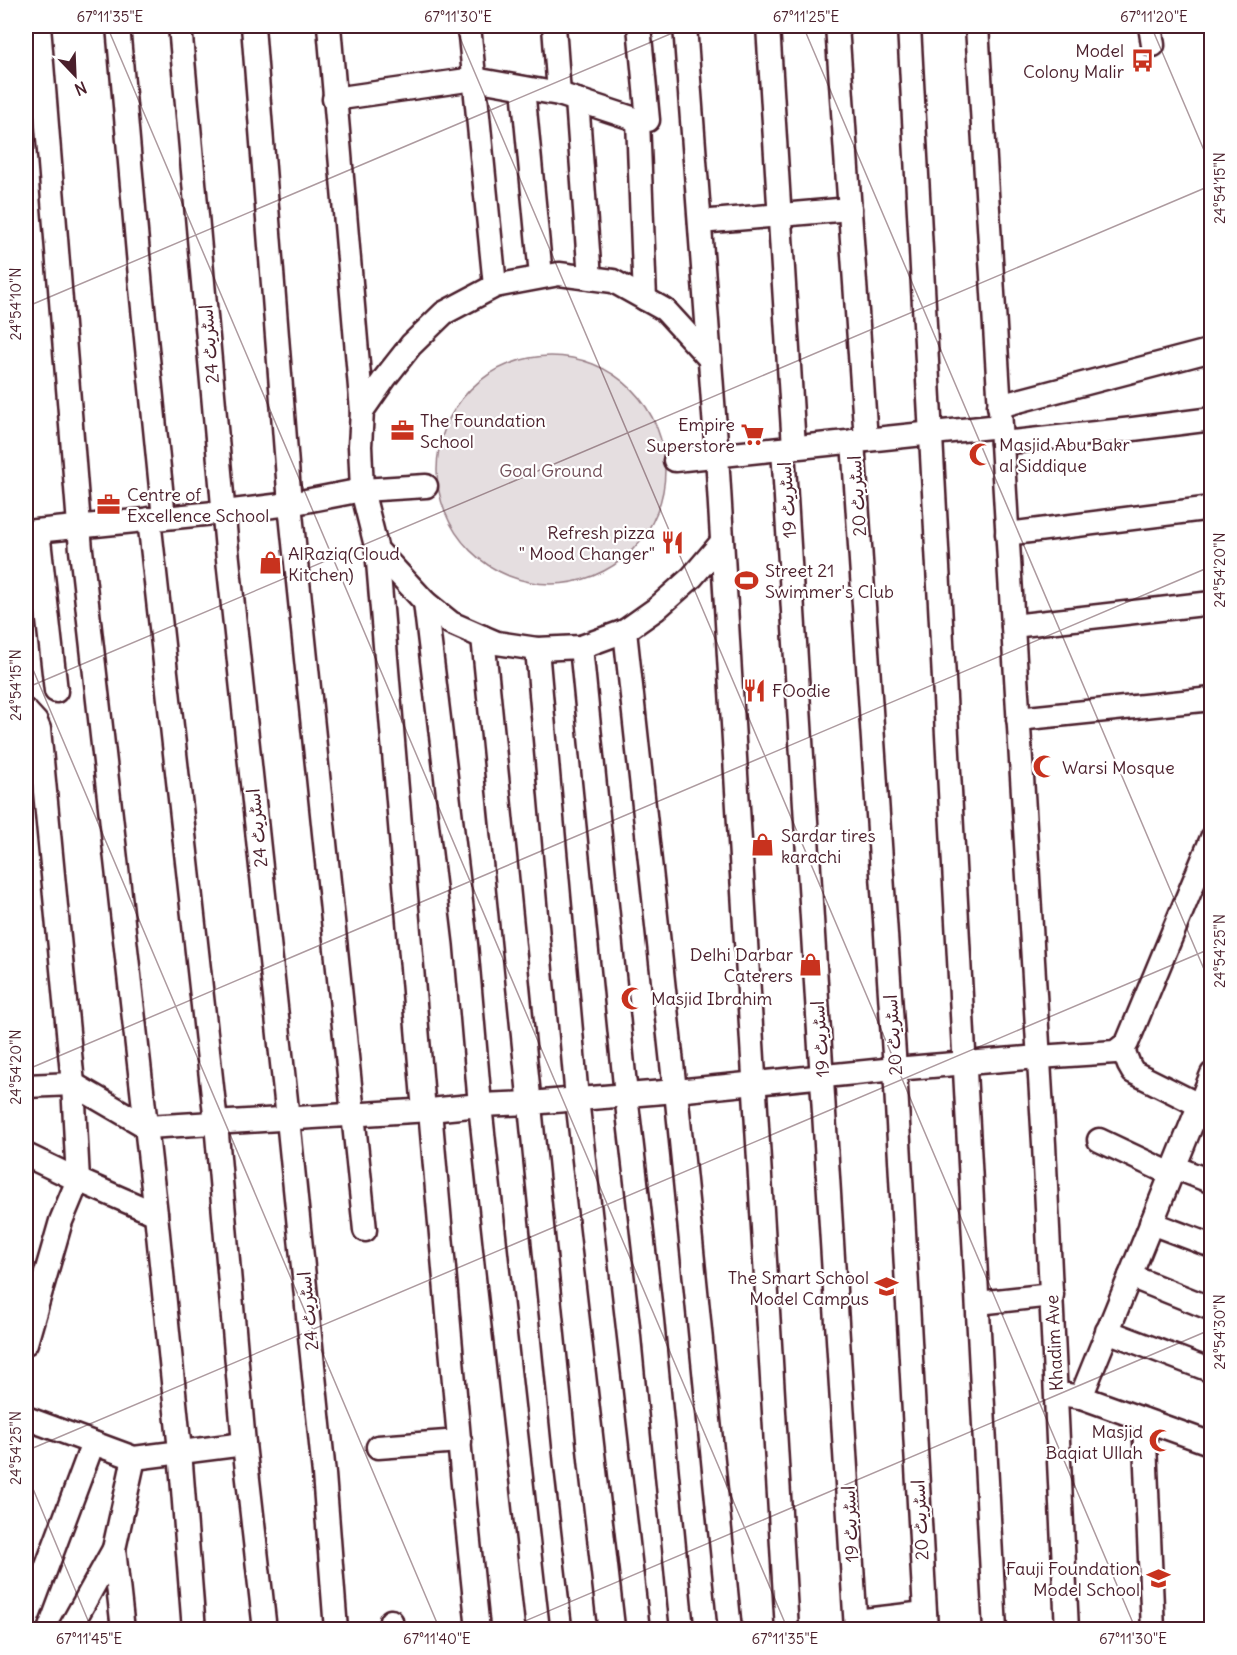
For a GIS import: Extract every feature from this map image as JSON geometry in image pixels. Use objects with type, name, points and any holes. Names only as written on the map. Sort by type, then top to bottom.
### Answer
[{"type":"street","points":[[39,26],[79,527],[147,1127],[180,1451],[194,1629]]},
{"type":"street","points":[[118,26],[142,300],[156,519],[216,1122],[244,1444],[265,1629]]},
{"type":"street","name":"اسٹریٹ 24","points":[[180,26],[224,512],[323,1462],[336,1629]]},
{"type":"street","points":[[253,26],[290,504],[365,1230]]},
{"type":"street","points":[[329,26],[362,411],[360,446],[362,490],[377,550],[427,1111],[478,1629]]},
{"type":"street","points":[[469,26],[495,286]]},
{"type":"street","points":[[554,26],[568,97],[590,278]]},
{"type":"street","points":[[334,99],[474,79],[568,97],[638,120],[648,120],[639,26]]},
{"type":"street","points":[[685,26],[717,456],[787,1629]]},
{"type":"street","name":"اسٹریٹ 19","points":[[768,26],[780,216],[789,448],[823,1077],[856,1625]]},
{"type":"street","name":"اسٹریٹ 20","points":[[837,26],[850,209],[859,441],[926,1621]]},
{"type":"street","points":[[909,26],[995,1629]]},
{"type":"street","name":"Khadim Ave","points":[[977,26],[1052,1295],[1067,1629]]},
{"type":"street","points":[[523,87],[541,276]]},
{"type":"street","points":[[638,120],[645,299]]},
{"type":"street","points":[[700,222],[850,209]]},
{"type":"street","points":[[362,411],[411,345],[444,313],[495,286],[541,276],[559,274],[614,281],[665,310],[710,359]]},
{"type":"street","points":[[1000,425],[1212,350]]},
{"type":"street","points":[[675,460],[1000,425],[1133,429],[1212,419]]},
{"type":"street","points":[[56,691],[32,531],[290,504],[362,490],[426,486]]},
{"type":"street","points":[[1007,534],[1212,508]]},
{"type":"street","points":[[377,550],[425,602],[452,623],[497,643],[537,649],[581,647],[626,631],[656,609],[692,577],[722,542]]},
{"type":"street","points":[[425,602],[466,944],[480,1105],[538,1629]]},
{"type":"street","points":[[1013,626],[1212,603]]},
{"type":"street","points":[[626,631],[676,1091],[730,1629]]},
{"type":"street","points":[[483,637],[566,1466],[585,1629]]},
{"type":"street","points":[[581,647],[682,1629]]},
{"type":"street","points":[[537,649],[577,1099],[638,1629]]},
{"type":"street","points":[[1018,719],[1212,699]]},
{"type":"street","points":[[26,711],[39,729],[73,1084],[78,1180],[62,1221],[26,1342]]},
{"type":"street","points":[[26,1086],[73,1084],[147,1127],[427,1111],[676,1091],[895,1069],[1114,1052],[1127,1043],[1212,838]]},
{"type":"street","points":[[1122,1047],[1133,1071],[1202,1112]]},
{"type":"street","points":[[1081,1397],[1172,1171],[1202,1112],[1212,1074]]},
{"type":"street","points":[[1099,1140],[1172,1171],[1212,1182]]},
{"type":"street","points":[[26,1155],[156,1214]]},
{"type":"street","points":[[1151,1223],[1212,1246]]},
{"type":"street","points":[[1130,1276],[1212,1309]]},
{"type":"street","points":[[978,1303],[1052,1295]]},
{"type":"street","points":[[1107,1331],[1212,1371]]},
{"type":"street","points":[[1057,1393],[1081,1397],[1211,1441]]},
{"type":"street","points":[[26,1418],[134,1458],[244,1444]]},
{"type":"street","points":[[1144,1420],[1153,1629]]},
{"type":"street","points":[[378,1447],[460,1441]]},
{"type":"street","points":[[26,1622],[93,1443]]},
{"type":"street","points":[[69,1629],[114,1549],[134,1458]]},
{"type":"street","points":[[114,1549],[123,1629]]},
{"type":"street","points":[[856,1625],[926,1621]]},
{"type":"green space","name":"Goal Ground","points":[[540,356],[562,356],[605,369],[632,389],[652,416],[663,448],[665,470],[663,492],[652,524],[632,551],[605,571],[584,579],[562,584],[540,584],[497,571],[470,551],[450,524],[442,503],[437,481],[437,459],[450,416],[470,389],[497,369],[518,361]]},
{"type":"place","name":"Model Colony Malir","points":[[1142,60]]},
{"type":"place","name":"The Foundation School","points":[[402,430]]},
{"type":"place","name":"Empire Superstore","points":[[753,434]]},
{"type":"place","name":"Masjid Abu Bakr al Siddique","points":[[981,454]]},
{"type":"place","name":"Centre of Excellence School","points":[[109,504]]},
{"type":"place","name":"Refresh pizza \" Mood Changer\"","points":[[673,542]]},
{"type":"place","name":"AlRaziq(Cloud Kitchen)","points":[[270,563]]},
{"type":"place","name":"Street 21 Swimmer's Club","points":[[747,580]]},
{"type":"place","name":"FOodie","points":[[754,690]]},
{"type":"place","name":"Warsi Mosque","points":[[1044,767]]},
{"type":"place","name":"Sardar tires karachi","points":[[763,845]]},
{"type":"place","name":"Delhi Darbar Caterers","points":[[811,964]]},
{"type":"place","name":"Masjid Ibrahim","points":[[633,998]]},
{"type":"place","name":"The Smart School Model Campus","points":[[887,1287]]},
{"type":"place","name":"Masjid Baqiat Ullah","points":[[1161,1441]]},
{"type":"place","name":"Fauji Foundation Model School","points":[[1158,1578]]}]
